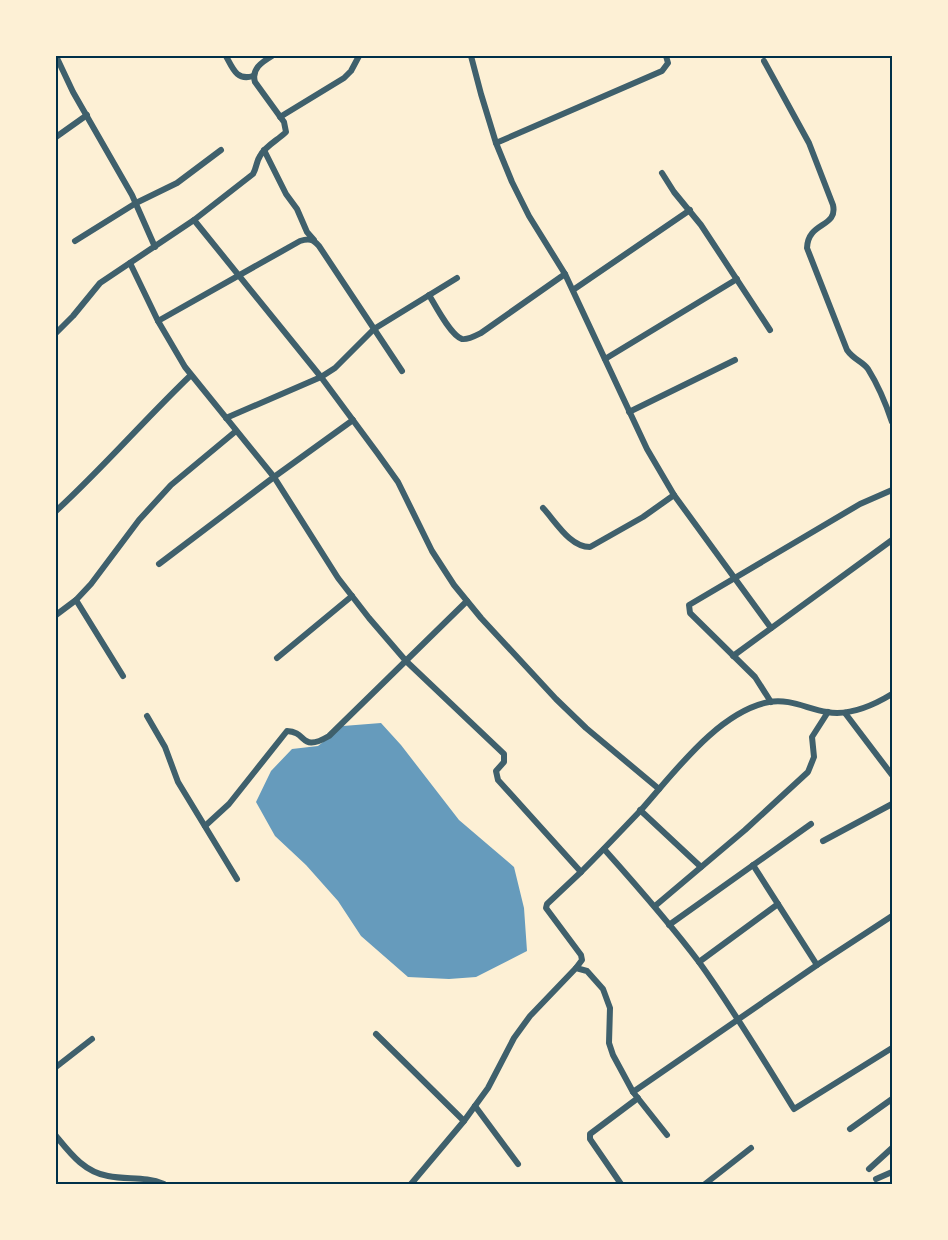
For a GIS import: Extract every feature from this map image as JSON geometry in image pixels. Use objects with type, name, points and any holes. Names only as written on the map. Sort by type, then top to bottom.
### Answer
[{"type":"street","points":[[56,56],[136,203],[155,247]]},
{"type":"street","points":[[226,56],[240,77],[246,79],[254,76]]},
{"type":"street","points":[[56,333],[100,283],[194,220],[253,174],[264,150],[286,132],[286,127],[280,117],[255,82],[255,70],[272,56]]},
{"type":"street","points":[[280,117],[344,78],[351,71],[359,56]]},
{"type":"street","points":[[471,56],[480,94],[512,182],[529,216],[565,274],[629,412],[674,495],[771,628]]},
{"type":"street","points":[[496,143],[662,71],[668,63],[666,56]]},
{"type":"street","points":[[764,61],[808,143],[833,205],[834,215],[811,233],[807,248],[847,350],[856,361],[867,368],[887,406],[892,422]]},
{"type":"street","points":[[56,137],[87,115]]},
{"type":"street","points":[[75,242],[136,203],[177,183],[221,150]]},
{"type":"street","points":[[264,150],[286,194],[297,208],[307,232],[402,371]]},
{"type":"street","points":[[662,173],[674,192],[690,210],[770,330]]},
{"type":"street","points":[[573,290],[690,210]]},
{"type":"street","points":[[194,220],[321,377],[398,482],[432,551],[453,585],[556,699],[586,728],[659,789]]},
{"type":"street","points":[[158,321],[300,241],[308,238],[314,240]]},
{"type":"street","points":[[130,263],[158,321],[191,375],[274,477],[352,596],[406,661],[504,754],[504,762],[496,771],[498,780],[580,873]]},
{"type":"street","points":[[429,295],[454,334],[460,339],[469,339],[565,274]]},
{"type":"street","points":[[226,418],[321,377],[335,368],[374,329],[457,278]]},
{"type":"street","points":[[605,359],[737,279]]},
{"type":"street","points":[[629,412],[735,360]]},
{"type":"street","points":[[56,511],[191,375]]},
{"type":"street","points":[[159,564],[353,420]]},
{"type":"street","points":[[56,615],[91,585],[139,520],[171,485],[236,431]]},
{"type":"street","points":[[771,702],[755,677],[690,613],[688,608],[694,600],[860,504],[892,489]]},
{"type":"street","points":[[543,508],[573,542],[582,547],[590,547],[642,517],[674,495]]},
{"type":"street","points":[[733,656],[892,540]]},
{"type":"street","points":[[277,658],[352,596]]},
{"type":"street","points":[[76,600],[123,676]]},
{"type":"street","points":[[205,826],[229,804],[287,731],[297,733],[306,742],[314,743],[329,736],[467,601]]},
{"type":"street","points":[[411,1185],[465,1121],[488,1088],[514,1038],[530,1016],[582,960],[581,955],[546,908],[547,904],[604,849],[659,789],[719,728],[752,707],[771,702],[790,703],[828,712],[845,713],[892,694]]},
{"type":"street","points":[[655,906],[781,799],[808,772],[814,757],[812,737],[828,712]]},
{"type":"street","points":[[845,713],[892,776]]},
{"type":"street","points":[[147,716],[165,747],[178,782],[237,879]]},
{"type":"street","points":[[823,841],[892,804]]},
{"type":"street","points":[[640,810],[701,867]]},
{"type":"street","points":[[669,925],[812,824]]},
{"type":"street","points":[[604,849],[655,906],[699,962],[739,1020],[794,1109],[892,1048]]},
{"type":"street","points":[[753,866],[817,965]]},
{"type":"street","points":[[699,962],[778,904]]},
{"type":"street","points":[[633,1092],[892,916]]},
{"type":"street","points":[[576,968],[587,971],[603,989],[608,999],[611,1022],[609,1042],[613,1055],[633,1092],[667,1135]]},
{"type":"street","points":[[376,1034],[465,1121]]},
{"type":"street","points":[[56,1067],[92,1039]]},
{"type":"street","points":[[621,1185],[590,1134],[638,1098]]},
{"type":"street","points":[[850,1129],[892,1099]]},
{"type":"street","points":[[475,1106],[518,1164]]},
{"type":"street","points":[[56,1136],[84,1166],[97,1173],[151,1179],[164,1185]]},
{"type":"street","points":[[705,1185],[751,1148]]},
{"type":"street","points":[[869,1170],[892,1149]]},
{"type":"street","points":[[876,1179],[892,1172]]},
{"type":"water","points":[[381,723],[459,820],[514,867],[524,908],[527,951],[476,977],[449,979],[408,977],[361,936],[338,901],[306,865],[275,836],[256,802],[271,771],[292,749],[318,746],[343,726]]}]
